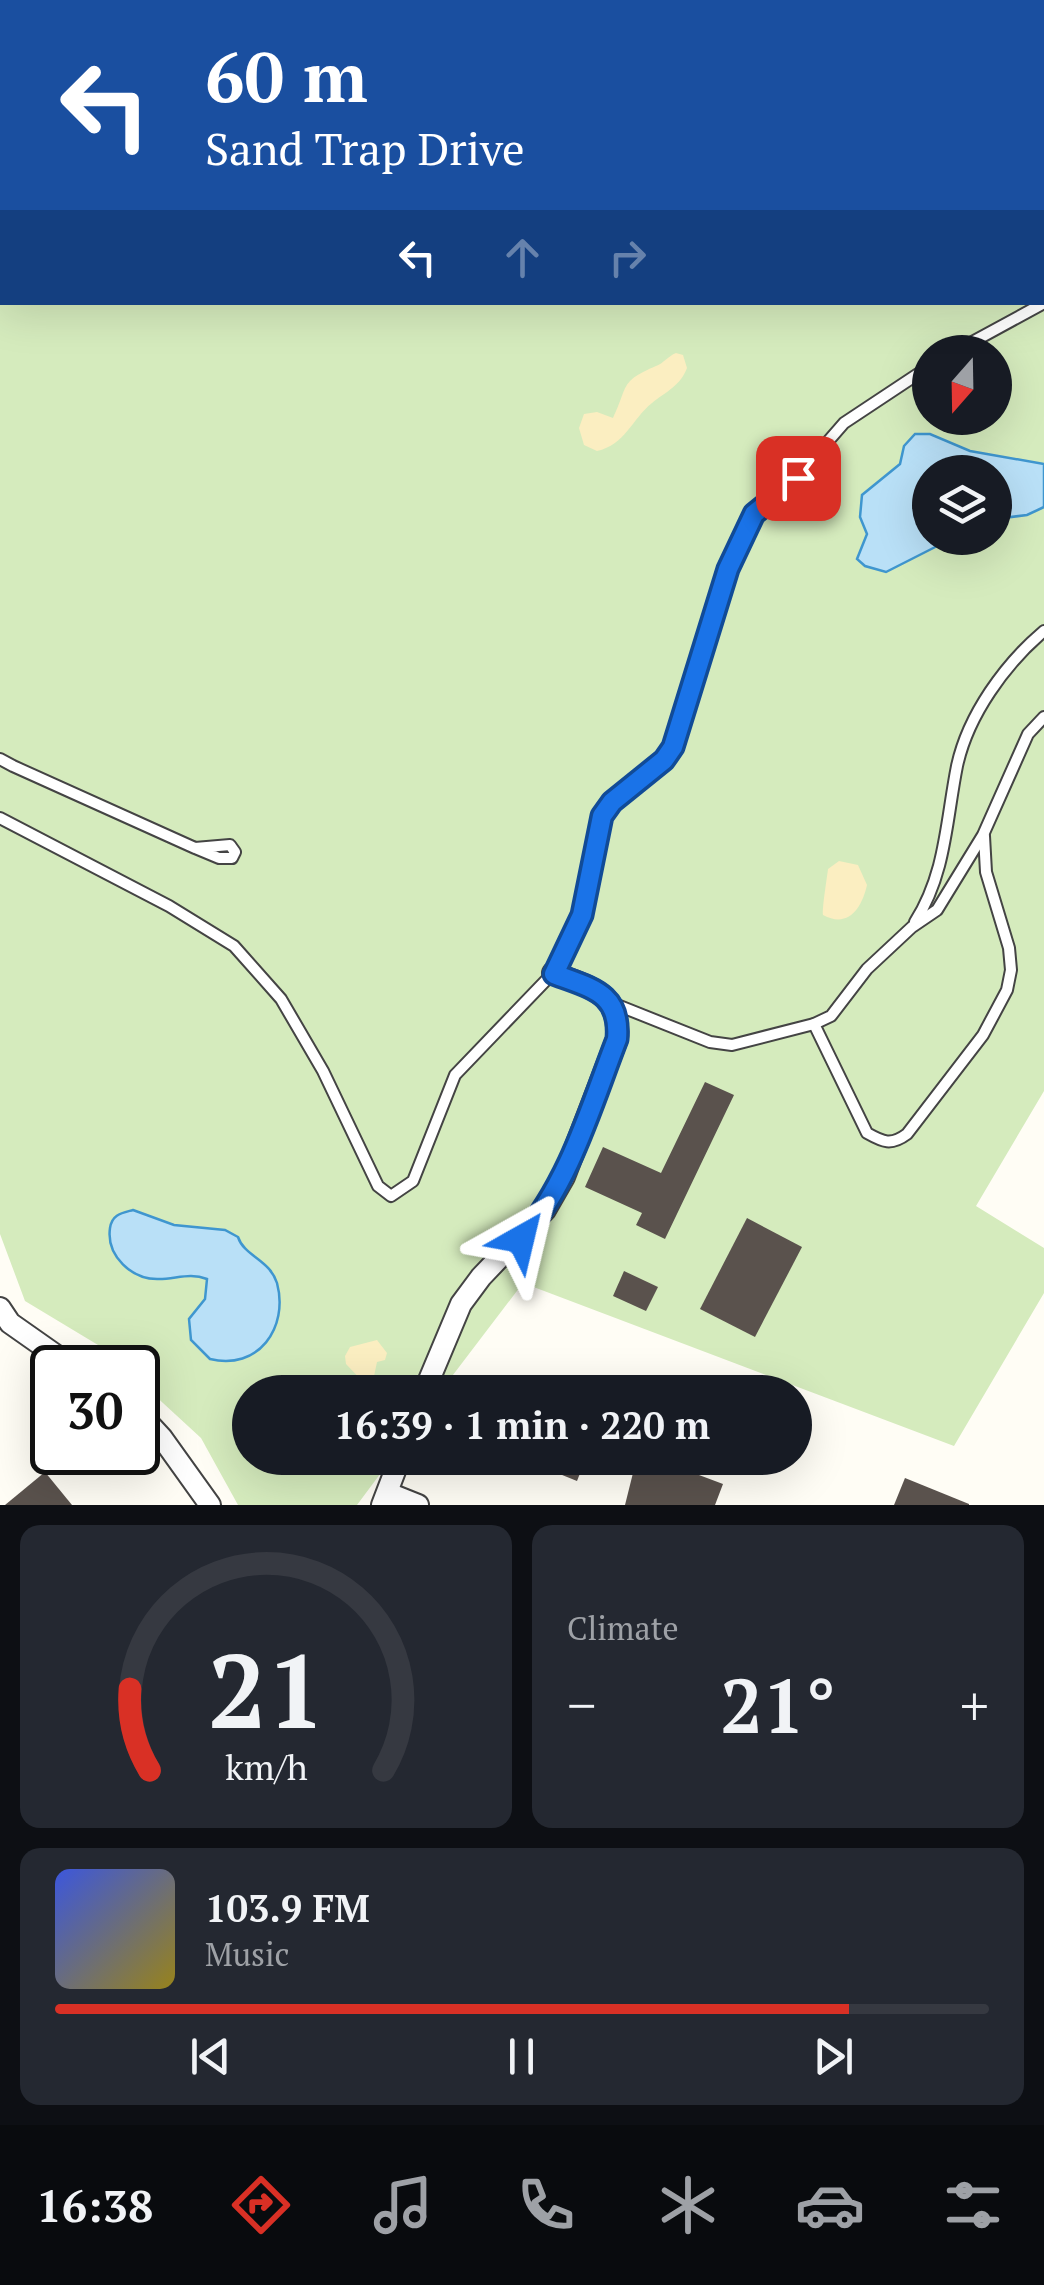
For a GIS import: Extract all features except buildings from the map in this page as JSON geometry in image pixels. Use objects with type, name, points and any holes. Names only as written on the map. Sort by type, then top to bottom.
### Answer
[{"type":"street","points":[[431,1375],[461,1304],[481,1277],[545,1210],[564,1177],[617,1039],[619,1022],[612,1002],[596,990],[554,974]]},
{"type":"street","points":[[0,1308],[10,1323],[41,1345]]},
{"type":"street","points":[[160,1436],[210,1505]]},
{"type":"street","points":[[394,1475],[385,1499],[418,1505]]},
{"type":"lane","points":[[985,335],[1039,305]]},
{"type":"lane","points":[[0,818],[169,906],[234,946],[282,1000],[324,1072],[378,1186],[392,1196],[414,1182],[456,1075],[554,974],[582,915],[602,816],[612,802],[664,760],[673,747],[717,602],[754,514],[798,478],[844,423],[912,378]]},
{"type":"lane","points":[[912,927],[934,893],[958,762],[970,734],[1000,676],[1044,631]]},
{"type":"lane","points":[[824,1045],[823,1027],[867,969],[912,927],[937,910],[984,836],[1028,734],[1044,718]]},
{"type":"lane","points":[[0,759],[196,848]]},
{"type":"lane","points":[[814,1024],[867,1133],[883,1142],[896,1142],[983,1036],[1008,990],[1009,948],[986,872],[984,836]]},
{"type":"lane","points":[[612,1002],[710,1042],[732,1045],[814,1024],[830,1016]]},
{"type":"green space","points":[[0,305],[1044,305],[1044,1091],[976,1206],[1044,1248],[1044,1293],[954,1446],[812,1392],[812,1375],[766,1375],[523,1283],[453,1375],[232,1375],[232,1475],[379,1475],[357,1505],[238,1505],[201,1438],[160,1400],[160,1345],[98,1345],[25,1301],[0,1234]]},
{"type":"sand","points":[[676,353],[683,355],[687,368],[677,384],[645,409],[615,443],[597,451],[584,445],[579,428],[584,414],[597,412],[613,418],[630,381]]},
{"type":"sand","points":[[839,861],[858,865],[867,885],[853,914],[832,919],[823,915],[828,869]]},
{"type":"sand","points":[[377,1340],[387,1353],[385,1360],[377,1362],[374,1375],[356,1375],[346,1364],[350,1347]]},
{"type":"water","points":[[914,435],[932,435],[970,451],[993,455],[912,455],[912,555],[920,555],[886,572],[865,566],[857,559],[867,534],[860,517],[862,495],[900,464],[904,446]]},
{"type":"water","points":[[1012,458],[1044,464],[1044,507],[1012,517]]},
{"type":"water","points":[[133,1210],[174,1225],[225,1230],[238,1237],[277,1283],[278,1316],[266,1342],[242,1359],[210,1359],[191,1340],[189,1319],[205,1299],[207,1279],[139,1275],[123,1264],[112,1248],[111,1223],[118,1215]]},
{"type":"route","points":[[521,1239],[545,1210],[564,1177],[617,1039],[619,1022],[612,1002],[596,990],[554,974],[582,915],[602,816],[612,802],[654,771],[673,747],[728,569],[754,514],[798,478]]}]
